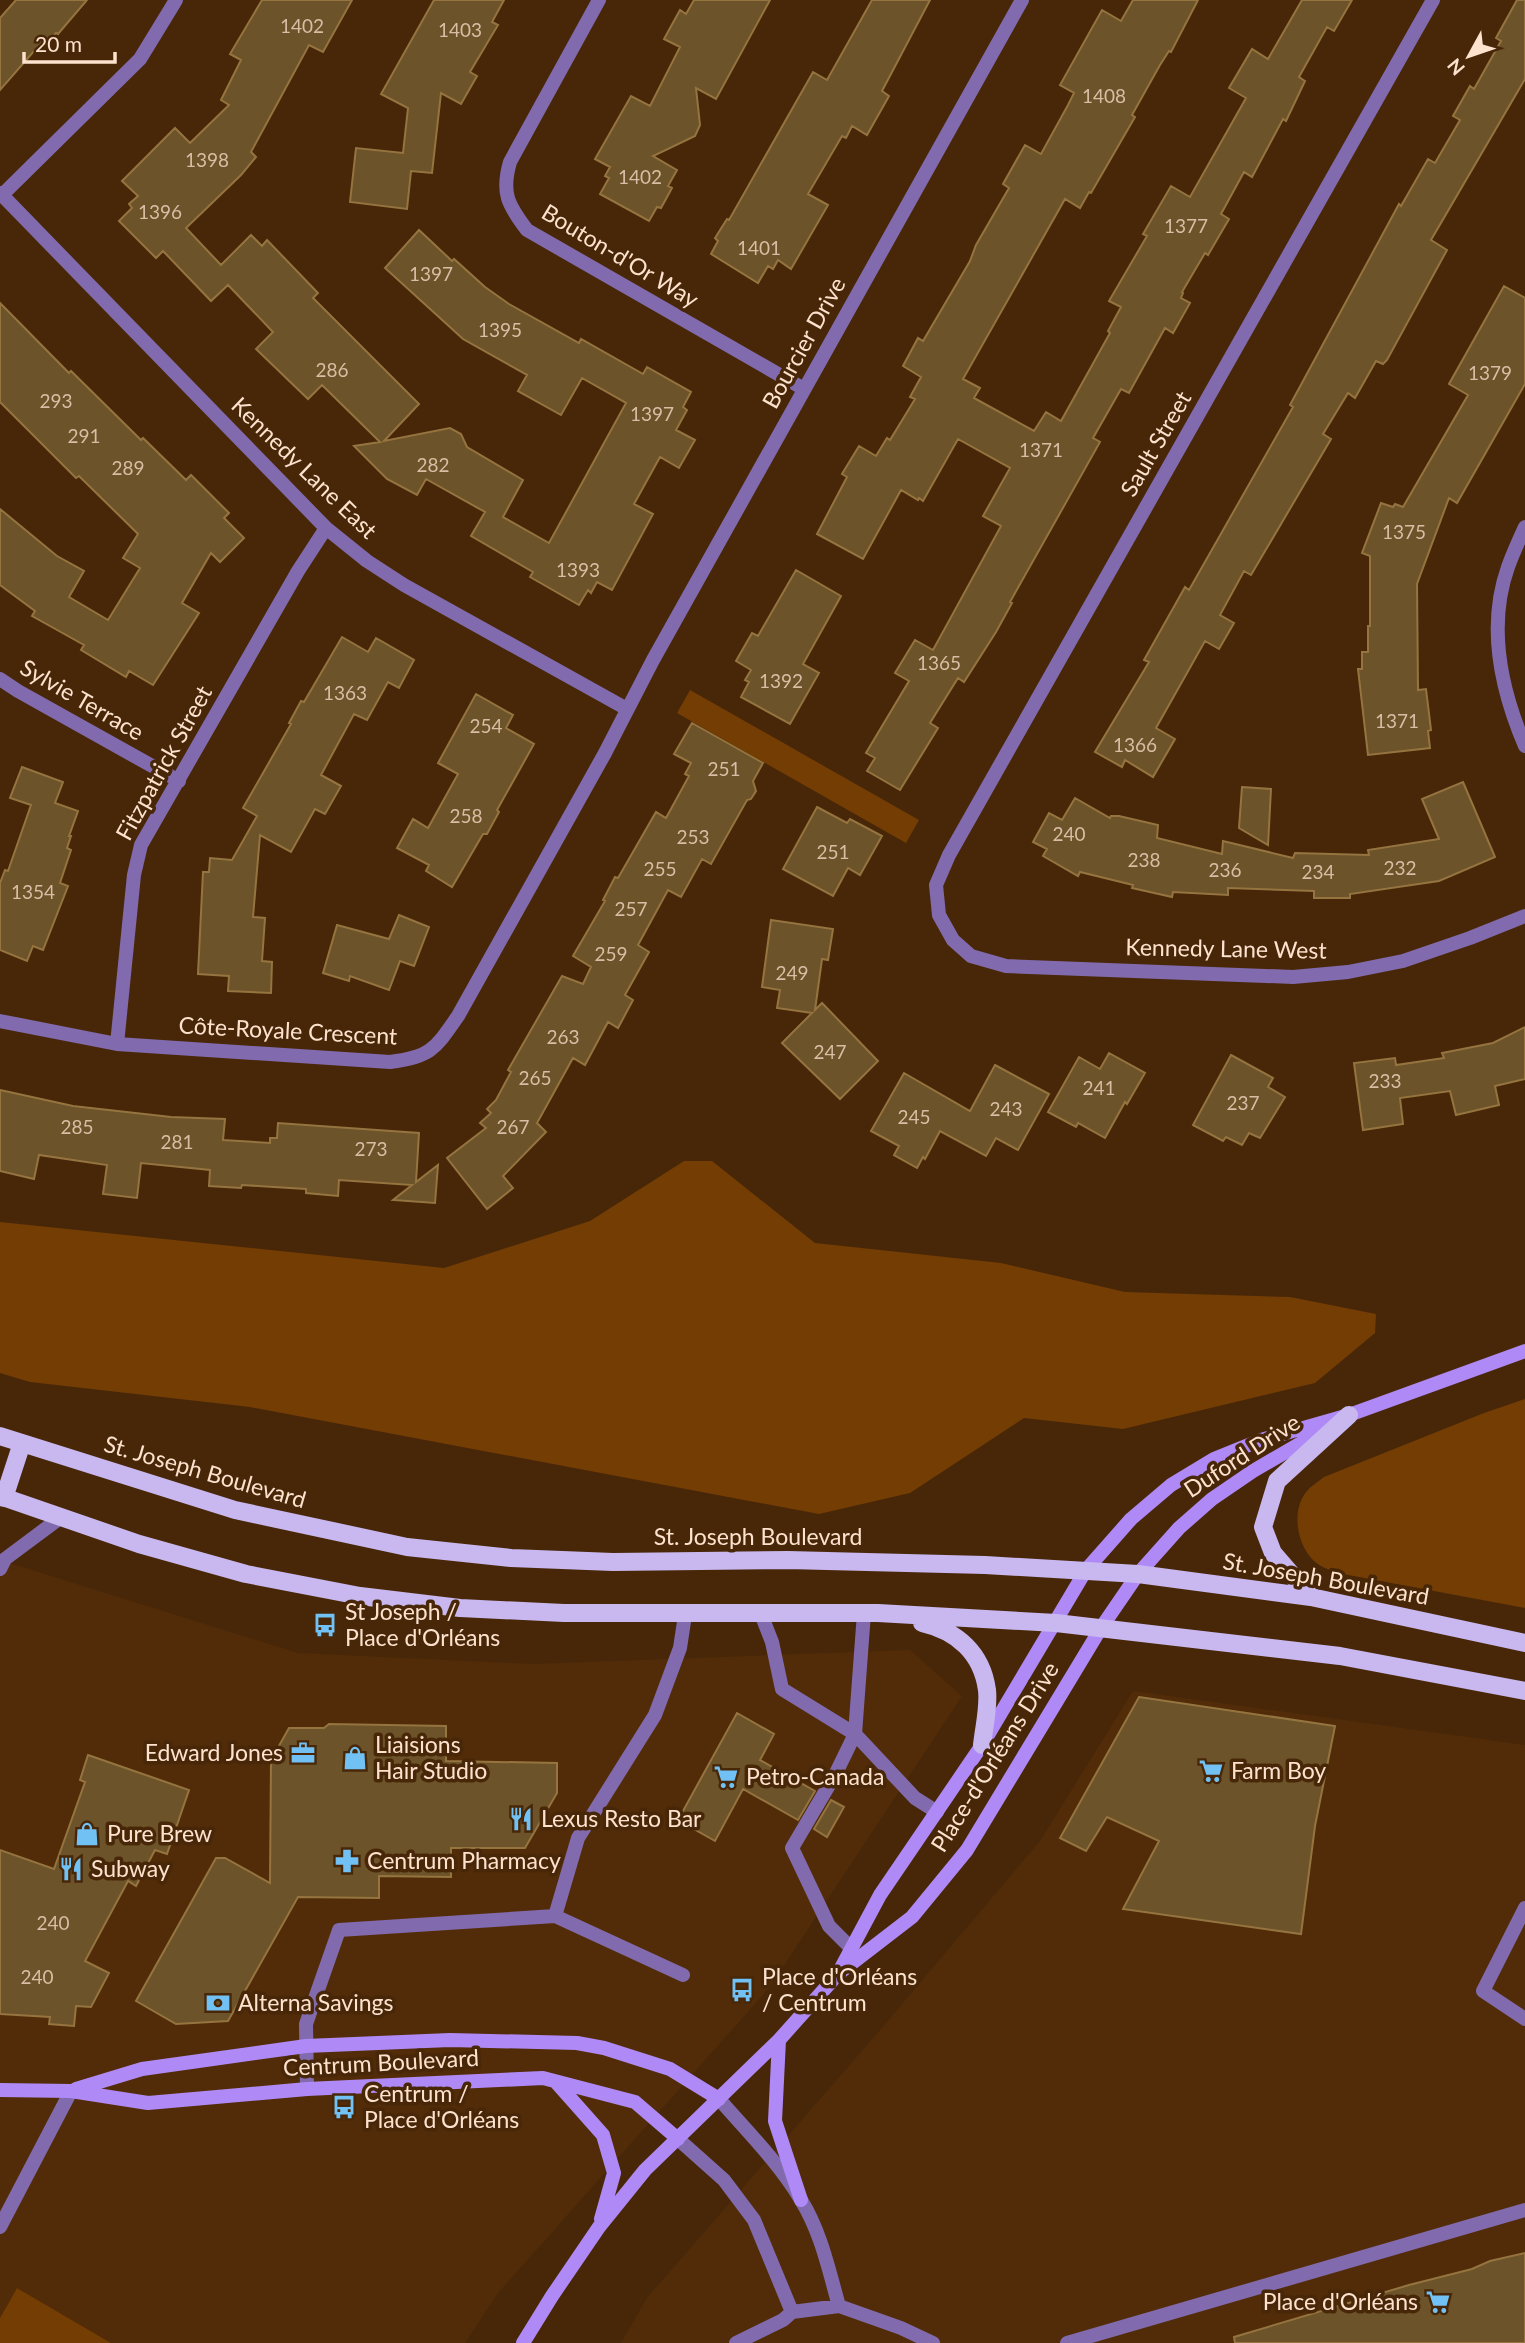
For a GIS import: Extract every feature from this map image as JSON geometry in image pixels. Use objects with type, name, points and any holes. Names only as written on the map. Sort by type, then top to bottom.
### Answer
[{"type":"main road","points":[[1311,1597],[1273,1553],[1263,1527],[1277,1481],[1349,1415]]},
{"type":"main road","name":"St. Joseph Boulevard","points":[[0,1436],[236,1510],[407,1547],[511,1558],[613,1562],[788,1560],[1138,1574],[1311,1597],[1525,1643]]},
{"type":"main road","points":[[22,1443],[1,1500],[139,1544],[246,1574],[360,1596],[460,1608],[564,1613],[871,1613],[1056,1623],[1340,1656],[1525,1691]]},
{"type":"main road","points":[[871,1613],[940,1627],[960,1639],[981,1664],[987,1691],[982,1745]]},
{"type":"street","points":[[1,194],[139,60],[176,0]]},
{"type":"street","name":"Bouton-d'Or Way","points":[[599,0],[510,162],[504,183],[513,211],[527,230],[804,389]]},
{"type":"street","name":"Bourcier Drive","points":[[627,709],[1023,0]]},
{"type":"street","name":"Sault Street","points":[[939,915],[936,886],[949,855],[1433,0]]},
{"type":"street","name":"Kennedy Lane East","points":[[1,194],[326,528],[367,561],[404,585],[627,709]]},
{"type":"street","points":[[1525,527],[1507,569],[1499,612],[1498,653],[1503,689],[1525,746]]},
{"type":"street","name":"Fitzpatrick Street","points":[[117,1044],[137,858],[298,571],[326,528]]},
{"type":"street","name":"Sylvie Terrace","points":[[0,679],[178,781]]},
{"type":"street","name":"Côte-Royale Crescent","points":[[0,1021],[117,1044],[390,1062],[414,1059],[428,1053],[439,1043],[458,1016],[627,709]]},
{"type":"street","name":"Kennedy Lane West","points":[[939,915],[953,940],[971,956],[1006,966],[1293,977],[1348,972],[1403,961],[1525,916]]},
{"type":"street","name":"Duford Drive","points":[[1086,1570],[1131,1519],[1171,1485],[1214,1459],[1261,1440],[1349,1415],[1525,1351]]},
{"type":"street","name":"Duford Drive","points":[[1138,1574],[1179,1528],[1212,1499],[1253,1471],[1349,1415]]},
{"type":"street","points":[[0,1569],[5,1559],[60,1518]]},
{"type":"street","name":"Place-d'Orléans Drive","points":[[838,1973],[880,1895],[982,1745],[1086,1570]]},
{"type":"street","name":"Place-d'Orléans Drive","points":[[523,2343],[599,2227],[645,2170],[779,2040],[838,1973],[912,1917],[967,1850],[1101,1629],[1138,1574]]},
{"type":"street","points":[[852,1948],[829,1926],[792,1848],[855,1734],[871,1613]]},
{"type":"street","points":[[761,1614],[772,1642],[782,1689],[855,1734],[915,1798],[937,1812]]},
{"type":"street","points":[[555,1916],[578,1838],[655,1715],[680,1648],[685,1615]]},
{"type":"street","points":[[1525,1908],[1483,1991],[1525,2019]]},
{"type":"street","points":[[307,2089],[306,2024],[339,1930],[555,1916],[683,1975]]},
{"type":"street","name":"Centrum Boulevard","points":[[71,2091],[142,2068],[306,2046],[450,2040],[577,2043],[604,2048],[670,2069],[719,2099]]},
{"type":"street","points":[[779,2040],[775,2122],[801,2200],[820,2241],[839,2306]]},
{"type":"street","name":"Centrum Boulevard","points":[[0,2090],[71,2091],[148,2102],[307,2089],[543,2078],[635,2102],[678,2139]]},
{"type":"street","points":[[556,2081],[603,2135],[607,2148],[614,2173],[599,2227]]},
{"type":"street","points":[[0,2227],[71,2091]]},
{"type":"street","points":[[719,2099],[758,2143],[801,2200]]},
{"type":"street","points":[[678,2139],[724,2180],[754,2220],[792,2312]]},
{"type":"street","points":[[1067,2343],[1525,2210]]},
{"type":"street","points":[[736,2343],[783,2320],[792,2312],[839,2306],[901,2328],[933,2343]]},
{"type":"shaded area","points":[[690,690],[919,820],[906,843],[677,713]]},
{"type":"shaded area","points":[[684,1161],[712,1161],[815,1243],[1001,1263],[1125,1292],[1290,1297],[1376,1314],[1375,1333],[1315,1383],[1123,1429],[1024,1418],[910,1493],[819,1514],[250,1407],[30,1382],[0,1373],[0,1222],[444,1268],[590,1221]]},
{"type":"shaded area","points":[[1525,1399],[1525,1608],[1343,1574],[1321,1566],[1307,1552],[1299,1532],[1298,1510],[1307,1491],[1324,1477]]},
{"type":"shaded area","points":[[0,1560],[298,1653],[533,1664],[910,1650],[962,1696],[769,1988],[498,2293],[465,2343],[111,2343],[17,2288],[0,2318]]},
{"type":"shaded area","points":[[1133,1691],[1525,1745],[1525,2343],[621,2343],[647,2298],[1040,1841]]},
{"type":"shaded area","points":[[17,2288],[111,2343],[0,2343],[0,2318]]},
{"type":"building","points":[[16,0],[87,0],[58,34],[44,45],[41,43],[0,90],[0,18]]},
{"type":"building","points":[[262,0],[352,0],[323,52],[309,45],[251,152],[256,157],[186,228],[221,265],[251,235],[262,246],[267,240],[318,293],[313,298],[419,404],[384,441],[450,428],[461,434],[467,447],[523,480],[503,517],[549,543],[626,403],[582,378],[561,415],[518,391],[527,375],[463,339],[385,268],[419,230],[452,261],[454,259],[509,304],[579,343],[581,339],[643,374],[647,367],[691,392],[683,407],[687,410],[676,430],[695,440],[679,468],[660,457],[634,504],[653,514],[612,590],[597,582],[591,593],[588,590],[579,605],[530,577],[533,572],[471,536],[485,512],[426,479],[417,495],[387,479],[354,446],[380,442],[322,385],[308,399],[256,349],[273,332],[228,285],[211,301],[163,251],[156,258],[119,221],[132,208],[129,204],[138,196],[122,181],[175,128],[190,143],[229,105],[221,100],[241,60],[230,54]]},
{"type":"building","points":[[434,0],[504,0],[492,22],[498,25],[470,72],[477,76],[461,104],[441,93],[432,173],[411,171],[407,209],[350,202],[356,148],[403,153],[408,108],[381,94]]},
{"type":"building","points":[[694,0],[770,0],[716,99],[696,88],[700,125],[695,136],[653,156],[677,170],[668,186],[672,188],[661,208],[657,207],[649,221],[600,194],[609,178],[605,176],[610,167],[595,159],[631,96],[650,106],[680,47],[664,39],[680,10],[686,14]]},
{"type":"building","points":[[872,0],[930,0],[882,91],[889,96],[867,135],[852,126],[846,138],[842,136],[808,194],[828,205],[791,269],[778,260],[773,269],[768,266],[758,283],[711,254],[718,241],[715,238],[727,219],[729,220],[813,72],[827,80]]},
{"type":"building","points":[[1133,0],[1198,0],[1091,193],[1089,192],[1080,208],[1065,199],[963,379],[980,388],[974,398],[1034,431],[1046,412],[1061,421],[1110,333],[1108,331],[1121,307],[1109,301],[1147,236],[1143,234],[1171,186],[1190,197],[1246,98],[1229,88],[1252,49],[1268,59],[1302,0],[1352,0],[1334,31],[1327,27],[1299,77],[1305,81],[1286,121],[1283,119],[1252,177],[1244,172],[1221,214],[1229,219],[1182,292],[1181,298],[1190,303],[1173,333],[1165,328],[1129,393],[1121,389],[1093,438],[1100,442],[1010,602],[1012,603],[964,682],[958,678],[930,723],[938,728],[900,790],[867,771],[875,758],[866,753],[909,681],[895,673],[915,640],[933,650],[1001,526],[983,516],[1010,468],[958,439],[923,501],[901,490],[863,559],[817,534],[847,477],[842,474],[859,446],[876,456],[887,438],[890,440],[915,399],[910,397],[921,377],[903,366],[918,338],[923,341],[970,261],[976,245],[1009,188],[1003,184],[1025,145],[1041,154],[1074,93],[1060,85],[1102,10],[1121,21]]},
{"type":"building","points":[[1517,0],[1525,0],[1525,79],[1431,240],[1447,250],[1387,360],[1383,364],[1376,361],[1355,398],[1348,393],[1323,434],[1331,439],[1251,575],[1244,571],[1220,615],[1234,623],[1219,649],[1205,641],[1156,728],[1175,739],[1153,777],[1125,760],[1122,767],[1095,752],[1149,662],[1144,660],[1185,587],[1189,590],[1293,407],[1290,405],[1399,204],[1401,206],[1428,159],[1435,163],[1460,120],[1453,116],[1470,86],[1474,89],[1501,41],[1496,38]]},
{"type":"building","points":[[1504,286],[1525,298],[1525,384],[1457,503],[1449,498],[1417,584],[1418,690],[1426,689],[1431,730],[1428,731],[1430,748],[1368,755],[1358,669],[1362,669],[1362,652],[1368,652],[1370,556],[1362,553],[1381,503],[1403,507],[1468,395],[1449,384]]},
{"type":"building","points":[[0,303],[69,373],[71,371],[141,440],[143,438],[186,480],[191,475],[229,513],[224,518],[244,538],[220,562],[211,553],[182,603],[199,613],[153,685],[129,671],[126,677],[81,650],[84,645],[32,616],[35,611],[0,585],[0,509],[57,556],[84,571],[69,597],[108,620],[140,568],[123,558],[138,534],[79,476],[76,478],[0,402]]},
{"type":"building","points":[[796,570],[841,596],[803,664],[819,673],[790,724],[741,697],[749,682],[745,680],[751,670],[736,661],[752,633],[758,636]]},
{"type":"building","points":[[342,637],[368,652],[376,638],[414,660],[399,688],[388,682],[367,720],[354,714],[321,775],[341,786],[325,814],[315,809],[291,852],[260,835],[253,917],[265,918],[262,961],[272,962],[271,993],[228,991],[229,976],[198,974],[203,872],[209,872],[210,858],[232,860],[257,816],[243,808],[291,724],[289,723],[301,701],[304,702]]},
{"type":"building","points":[[476,694],[513,715],[506,728],[534,744],[497,810],[499,812],[487,834],[483,834],[452,887],[426,871],[429,865],[397,848],[413,819],[428,828],[458,774],[438,763]]},
{"type":"building","points":[[692,723],[763,763],[753,781],[756,791],[751,799],[747,800],[711,864],[702,859],[681,897],[668,890],[638,945],[649,952],[625,995],[633,1000],[618,1028],[608,1022],[585,1065],[573,1058],[537,1123],[546,1132],[503,1176],[513,1188],[487,1209],[447,1158],[486,1128],[480,1123],[491,1113],[487,1109],[496,1100],[511,1072],[508,1070],[562,976],[583,984],[591,967],[573,956],[605,901],[603,900],[615,877],[618,878],[656,812],[666,818],[689,776],[685,774],[691,763],[674,754]]},
{"type":"building","points":[[22,767],[63,782],[55,803],[78,811],[69,836],[67,848],[71,850],[60,883],[68,886],[43,950],[33,946],[27,961],[0,950],[0,883],[5,870],[8,871],[31,805],[10,798]]},
{"type":"building","points":[[1463,782],[1495,857],[1439,881],[1350,894],[1350,898],[1314,898],[1314,891],[1228,888],[1228,895],[1173,892],[1172,897],[1080,872],[1078,876],[1043,856],[1047,849],[1033,842],[1049,813],[1062,820],[1075,798],[1110,818],[1119,816],[1158,825],[1157,838],[1222,854],[1223,841],[1293,858],[1295,853],[1369,855],[1368,850],[1439,839],[1422,799]]},
{"type":"building","points":[[1242,787],[1271,789],[1268,845],[1239,828]]},
{"type":"building","points":[[817,807],[847,823],[850,819],[882,836],[860,875],[848,868],[833,896],[783,869]]},
{"type":"building","points":[[399,915],[429,927],[414,966],[400,961],[389,990],[350,976],[349,981],[323,973],[337,925],[389,939]]},
{"type":"building","points":[[771,920],[833,929],[828,960],[822,959],[815,1010],[822,1003],[878,1061],[840,1099],[782,1043],[812,1013],[777,1008],[780,990],[762,987]]},
{"type":"building","points":[[1525,1027],[1525,1079],[1495,1086],[1499,1105],[1456,1115],[1450,1091],[1400,1098],[1403,1124],[1363,1130],[1354,1063],[1395,1058],[1396,1065],[1444,1058],[1442,1053],[1493,1043]]},
{"type":"building","points":[[1109,1053],[1145,1073],[1105,1138],[1078,1123],[1076,1127],[1048,1112],[1079,1057],[1100,1069]]},
{"type":"building","points":[[1231,1055],[1273,1078],[1268,1087],[1285,1097],[1260,1138],[1249,1133],[1242,1145],[1226,1137],[1223,1141],[1193,1125]]},
{"type":"building","points":[[995,1065],[1049,1094],[1018,1150],[996,1138],[986,1156],[940,1131],[917,1168],[894,1155],[899,1146],[871,1131],[904,1073],[970,1111]]},
{"type":"building","points":[[0,1090],[73,1106],[171,1117],[225,1119],[223,1140],[270,1143],[270,1138],[277,1138],[278,1123],[419,1133],[416,1182],[438,1165],[435,1203],[393,1200],[412,1185],[339,1180],[338,1196],[306,1193],[306,1189],[209,1186],[210,1170],[141,1163],[137,1198],[103,1194],[107,1165],[39,1155],[34,1179],[0,1171]]},
{"type":"building","name":"Farm Boy","points":[[1139,1697],[1335,1726],[1315,1826],[1301,1934],[1123,1909],[1159,1841],[1107,1817],[1086,1851],[1060,1838]]},
{"type":"building","name":"Petro-Canada","points":[[737,1713],[774,1734],[760,1760],[815,1791],[798,1820],[743,1789],[715,1841],[678,1820]]},
{"type":"building","points":[[329,1724],[446,1726],[446,1761],[557,1763],[557,1793],[525,1848],[451,1848],[451,1877],[379,1876],[379,1898],[298,1897],[228,2021],[176,2024],[136,2001],[216,1858],[225,1858],[270,1883],[271,1760],[289,1728],[324,1728]]},
{"type":"building","points":[[88,1755],[189,1790],[167,1854],[155,1850],[136,1886],[128,1881],[85,1961],[109,1973],[91,2007],[76,2006],[74,2026],[49,2024],[50,2017],[0,2014],[0,1850],[54,1869],[85,1782],[80,1780]]},
{"type":"building","points":[[831,1800],[844,1807],[827,1837],[814,1829]]},
{"type":"building","name":"Place d'Orléans","points":[[1525,2253],[1525,2343],[1235,2343],[1234,2337]]},
{"type":"place","name":"St Joseph / Place d'Orléans","points":[[325,1625]]},
{"type":"place","name":"Edward Jones","points":[[303,1753]]},
{"type":"place","name":"Liaisions Hair Studio","points":[[355,1758]]},
{"type":"place","name":"Farm Boy","points":[[1211,1771]]},
{"type":"place","name":"Petro-Canada","points":[[726,1777]]},
{"type":"place","name":"Lexus Resto Bar","points":[[521,1819]]},
{"type":"place","name":"Pure Brew","points":[[87,1834]]},
{"type":"place","name":"Centrum Pharmacy","points":[[347,1861]]},
{"type":"place","name":"Subway","points":[[71,1869]]},
{"type":"place","name":"Place d'Orléans / Centrum","points":[[742,1990]]},
{"type":"place","name":"Alterna Savings","points":[[218,2003]]},
{"type":"place","name":"Centrum / Place d'Orléans","points":[[344,2107]]},
{"type":"place","name":"Place d'Orléans","points":[[1438,2302]]}]
